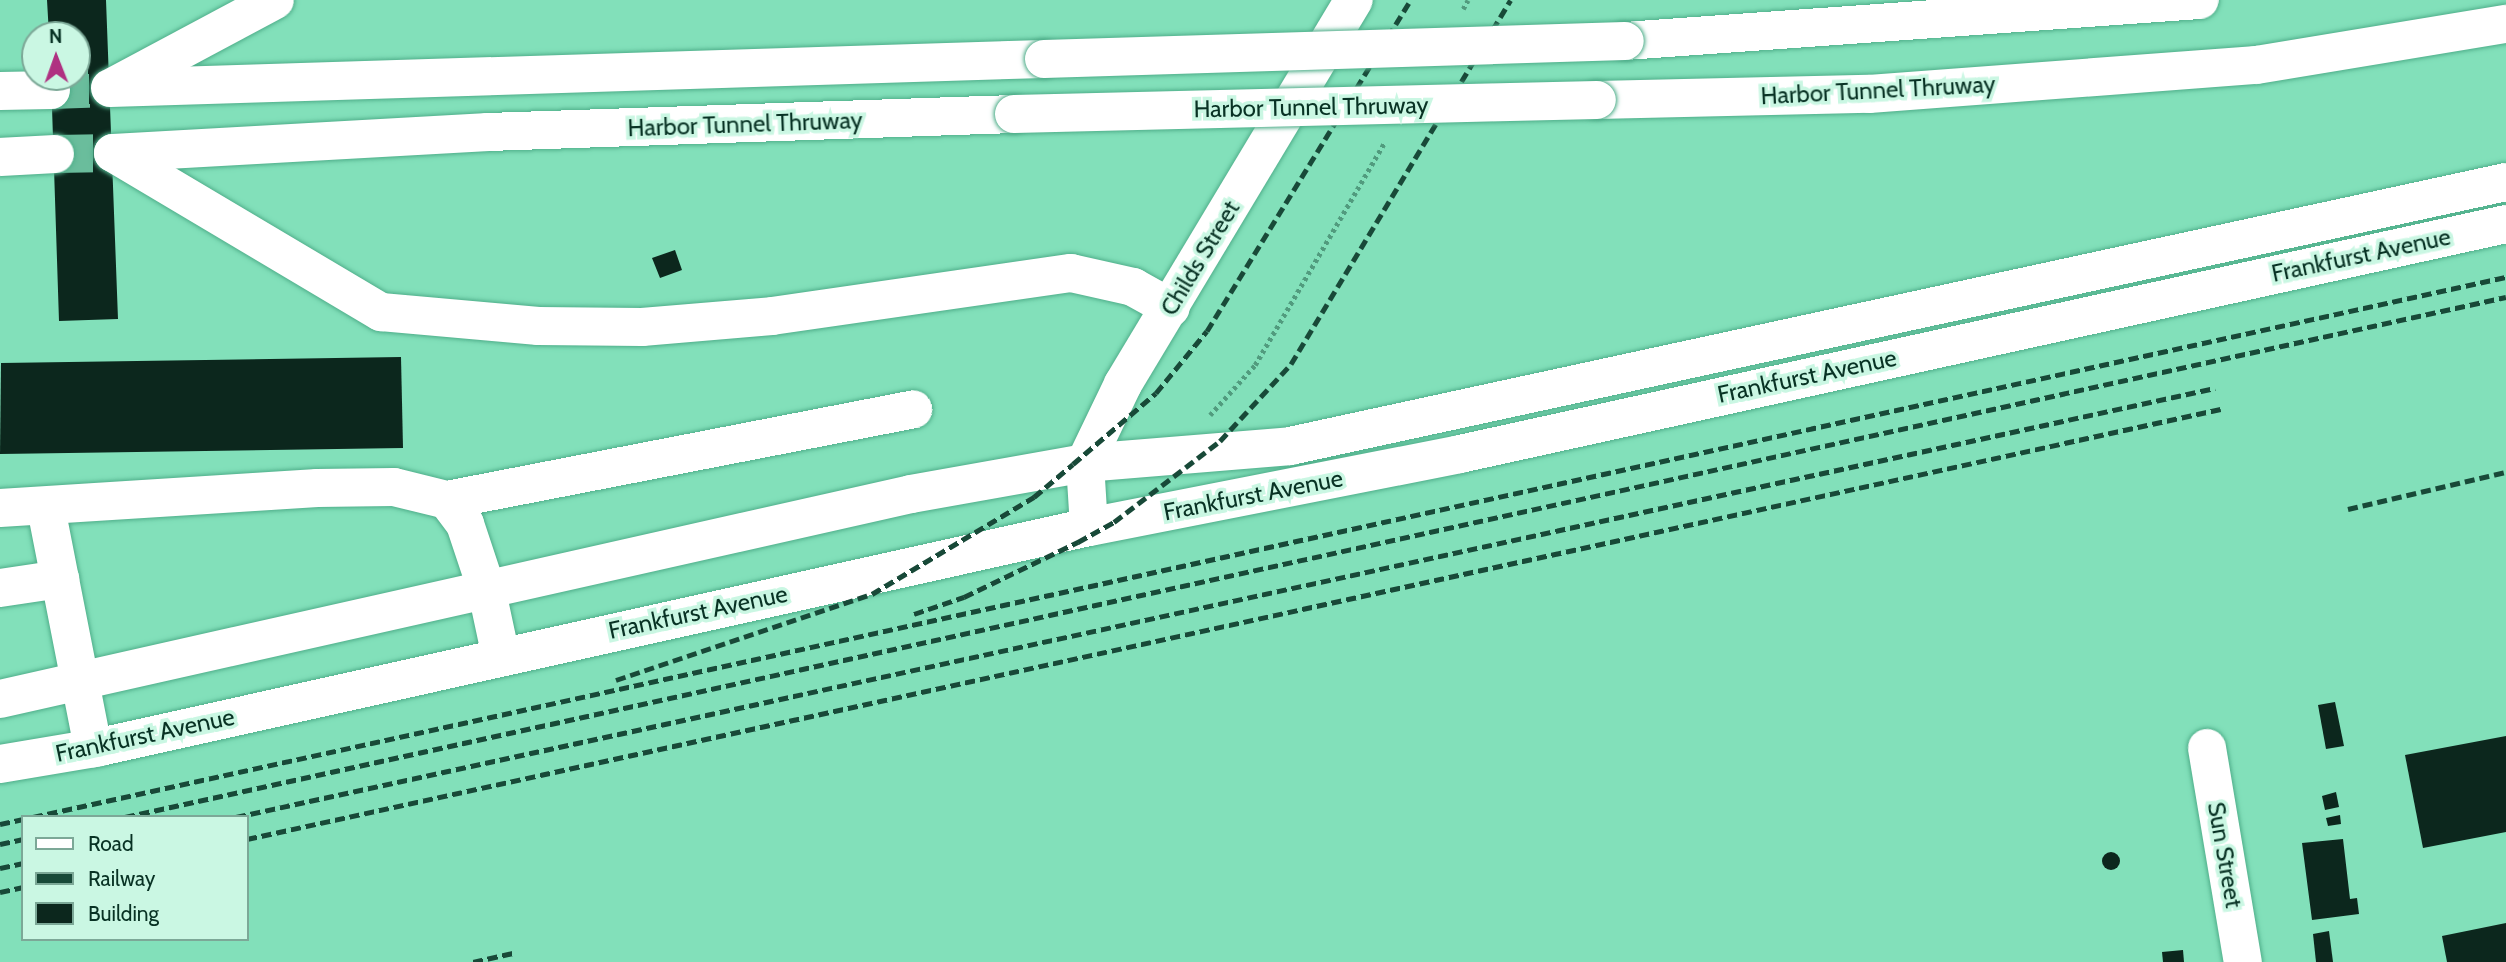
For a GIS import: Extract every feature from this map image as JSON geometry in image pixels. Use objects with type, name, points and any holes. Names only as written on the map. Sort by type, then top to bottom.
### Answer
[{"type":"main road","points":[[275,0],[110,88],[1625,41],[2200,0]]},
{"type":"main road","name":"Childs Street","points":[[1089,527],[1085,463],[1123,384],[1354,0]]},
{"type":"main road","name":"Harbor Tunnel Thruway","points":[[1171,308],[1133,287],[1071,273],[772,316],[642,327],[538,326],[381,312],[113,153],[488,132],[1014,114],[1869,94],[2257,65],[2506,24]]},
{"type":"main road","points":[[0,92],[26,91]]},
{"type":"main road","points":[[0,157],[55,154]]},
{"type":"main road","name":"Frankfurst Avenue","points":[[0,699],[486,587],[911,494],[1085,463],[1290,446],[2506,183]]},
{"type":"main road","name":"Frankfurst Avenue","points":[[0,764],[93,748],[1089,527],[1460,454],[2506,224]]},
{"type":"main road","points":[[0,508],[46,508],[330,488],[394,487],[447,500],[913,409]]},
{"type":"main road","points":[[447,500],[465,524],[486,587],[501,657]]},
{"type":"main road","points":[[46,508],[93,748]]},
{"type":"main road","points":[[0,588],[60,579]]},
{"type":"main road","name":"Sun Street","points":[[2207,748],[2243,962]]},
{"type":"path","points":[[1461,12],[1468,0]]},
{"type":"path","points":[[1171,457],[1255,365],[1391,130]]},
{"type":"building","points":[[47,0],[106,0],[118,319],[59,321],[51,91],[91,91],[91,21],[48,21]]},
{"type":"building","points":[[675,250],[682,270],[660,278],[652,258]]},
{"type":"building","points":[[401,357],[403,448],[0,454],[1,363]]},
{"type":"building","points":[[2335,702],[2344,746],[2326,749],[2318,705]]},
{"type":"building","points":[[2506,736],[2506,832],[2423,848],[2405,755]]},
{"type":"building","points":[[2336,792],[2339,807],[2325,810],[2322,796]]},
{"type":"building","points":[[2340,815],[2341,824],[2328,826],[2326,818]]},
{"type":"building","points":[[2343,839],[2350,899],[2357,898],[2359,914],[2312,920],[2302,843]]},
{"type":"building","points":[[2111,852],[2117,855],[2120,861],[2117,867],[2111,870],[2105,867],[2102,861],[2105,855]]},
{"type":"building","points":[[2506,923],[2506,962],[2447,962],[2442,936]]},
{"type":"building","points":[[2329,931],[2333,962],[2316,962],[2313,934]]},
{"type":"building","points":[[2183,950],[2184,962],[2163,962],[2162,952]]},
{"type":"tunnel","points":[[91,89],[110,88]]},
{"type":"tunnel","points":[[55,154],[113,153]]},
{"type":"railway","points":[[616,680],[872,594],[1034,497],[1073,464],[1156,393],[1207,331],[1411,0]]},
{"type":"railway","points":[[914,614],[964,597],[1114,522],[1220,441],[1291,364],[1511,0]]},
{"type":"railway","points":[[42,815],[2506,277]]},
{"type":"railway","points":[[134,815],[2506,297]]},
{"type":"railway","points":[[245,815],[2215,388]]},
{"type":"railway","points":[[248,839],[2221,409]]},
{"type":"railway","points":[[2348,509],[2506,472]]},
{"type":"railway","points":[[0,824],[21,819]]},
{"type":"railway","points":[[0,844],[21,839]]},
{"type":"railway","points":[[0,868],[21,863]]},
{"type":"railway","points":[[0,892],[21,887]]},
{"type":"railway","points":[[473,962],[513,953]]}]
